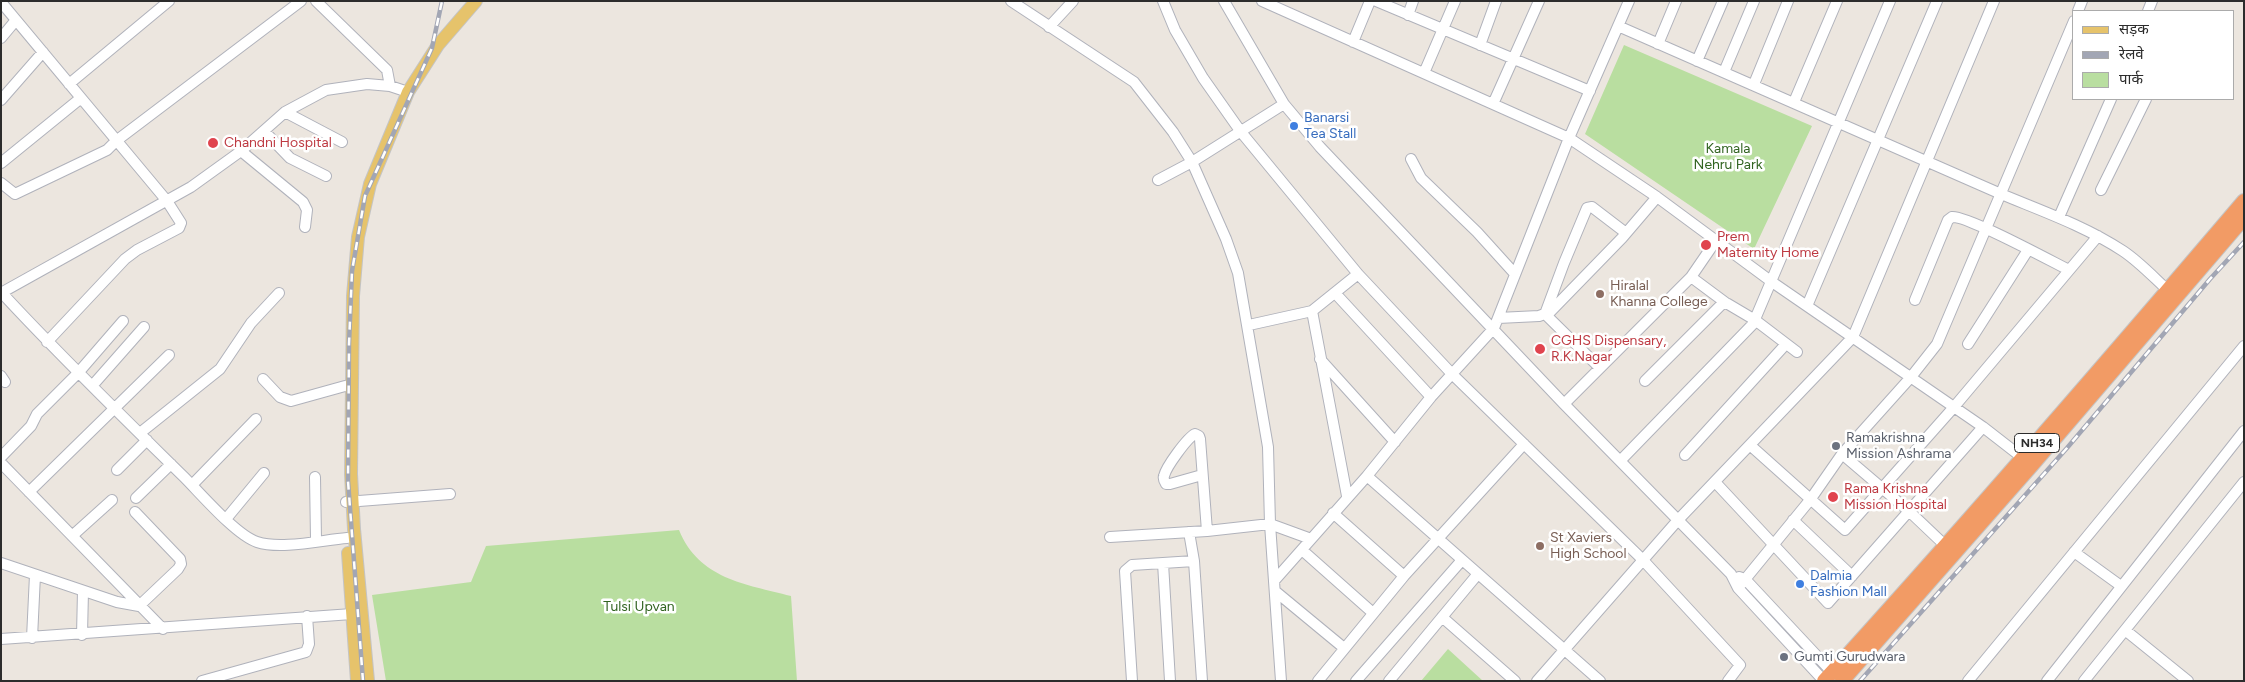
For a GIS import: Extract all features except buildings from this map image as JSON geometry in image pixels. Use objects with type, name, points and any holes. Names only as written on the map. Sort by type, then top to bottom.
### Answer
[{"type":"highway","name":"NH34","points":[[2173,294],[2244,201]]},
{"type":"highway","name":"NH34","points":[[1834,679],[2028,462],[2173,294],[2244,218]]},
{"type":"main road","points":[[368,681],[353,564],[344,386],[345,296],[352,237],[364,180],[399,89],[433,39],[466,1]]},
{"type":"main road","points":[[357,681],[352,614],[353,564],[347,538],[352,315],[358,237],[370,184],[399,89],[476,1]]},
{"type":"street","points":[[69,84],[169,1]]},
{"type":"street","points":[[1,183],[15,194],[107,150],[116,141],[301,1]]},
{"type":"street","points":[[316,1],[387,70],[399,89]]},
{"type":"street","points":[[1011,1],[1049,28],[1134,82],[1173,132],[1192,162],[1238,273],[1249,325],[1268,448],[1270,524],[1281,681]]},
{"type":"street","points":[[1049,28],[1073,1]]},
{"type":"street","points":[[1163,1],[1175,30],[1203,78],[1241,132],[1358,274],[1453,375],[1642,559],[1740,665],[1728,681]]},
{"type":"street","points":[[1224,1],[1284,104],[1320,147],[1494,328],[1564,404],[1731,574],[1738,588],[1834,679]]},
{"type":"street","points":[[1262,1],[1285,6],[1353,42],[1569,138],[1657,197],[1715,242],[1983,427],[2028,462]]},
{"type":"street","points":[[1353,42],[1370,1]]},
{"type":"street","points":[[1376,1],[1590,91]]},
{"type":"street","points":[[1408,15],[1413,1]]},
{"type":"street","points":[[1424,73],[1455,1]]},
{"type":"street","points":[[1480,45],[1496,1]]},
{"type":"street","points":[[1493,104],[1539,1]]},
{"type":"street","points":[[1275,586],[1311,539],[1347,496],[1367,476],[1431,397],[1494,328],[1569,138],[1629,1]]},
{"type":"street","points":[[1658,44],[1676,1]]},
{"type":"street","points":[[1697,61],[1723,1]]},
{"type":"street","points":[[1724,72],[1754,1]]},
{"type":"street","points":[[1754,84],[1788,1]]},
{"type":"street","points":[[1794,102],[1837,1]]},
{"type":"street","points":[[1620,461],[1744,335],[1755,320],[1890,1]]},
{"type":"street","points":[[1807,306],[1937,1]]},
{"type":"street","points":[[1537,681],[1642,559],[1751,446],[1852,337],[1994,1]]},
{"type":"street","points":[[1,2],[167,201],[180,222],[180,226],[125,259],[47,342]]},
{"type":"street","points":[[1,38],[16,20]]},
{"type":"street","points":[[1618,26],[1754,84],[2000,194],[2059,217],[2125,252],[2173,294]]},
{"type":"street","points":[[1738,588],[1772,544],[1810,500],[1842,454],[1911,377],[1937,344],[2072,26]]},
{"type":"street","points":[[1,100],[43,52]]},
{"type":"street","points":[[347,538],[293,544],[259,543],[251,540],[226,519],[114,410],[2,293],[192,187],[241,151],[285,112],[297,104],[326,90],[361,85],[399,89]]},
{"type":"street","points":[[1,163],[81,98]]},
{"type":"street","points":[[2059,217],[2111,100]]},
{"type":"street","points":[[2101,190],[2146,100]]},
{"type":"street","points":[[1158,180],[1192,162],[1284,104]]},
{"type":"street","points":[[285,112],[342,142]]},
{"type":"street","points":[[264,131],[290,158],[326,176]]},
{"type":"street","points":[[241,151],[303,202],[307,210],[305,227]]},
{"type":"street","points":[[1411,159],[1421,178],[1477,232],[1516,274]]},
{"type":"street","points":[[1498,318],[1545,314],[1555,307],[1626,233],[1657,197]]},
{"type":"street","points":[[1545,314],[1587,208],[1592,207],[1626,233]]},
{"type":"street","points":[[1915,300],[1950,218],[1959,217],[2069,270]]},
{"type":"street","points":[[1751,446],[1845,530],[1954,407],[2098,236]]},
{"type":"street","points":[[1564,404],[1691,277],[1715,242]]},
{"type":"street","points":[[1968,344],[2028,250]]},
{"type":"street","points":[[1249,325],[1312,311],[1358,274]]},
{"type":"street","points":[[1691,277],[1726,303],[1755,320],[1798,352]]},
{"type":"street","points":[[117,470],[143,437],[220,369],[251,323],[279,293]]},
{"type":"street","points":[[1335,293],[1431,397]]},
{"type":"street","points":[[1645,382],[1719,306],[1726,303]]},
{"type":"street","points":[[1312,311],[1347,496]]},
{"type":"street","points":[[1545,314],[1600,368]]},
{"type":"street","points":[[1,458],[31,426],[37,414],[78,372],[123,321]]},
{"type":"street","points":[[92,386],[144,327]]},
{"type":"street","points":[[1685,455],[1786,344]]},
{"type":"street","points":[[1968,681],[2244,346]]},
{"type":"street","points":[[29,492],[169,355]]},
{"type":"street","points":[[1320,359],[1395,442]]},
{"type":"street","points":[[263,379],[280,397],[291,401],[344,386]]},
{"type":"street","points":[[192,485],[256,419]]},
{"type":"street","points":[[1715,482],[1828,602],[1910,512],[1983,427]]},
{"type":"street","points":[[2046,681],[2244,432]]},
{"type":"street","points":[[1202,475],[1170,484],[1166,484],[1164,480],[1164,474],[1177,454],[1194,434],[1199,436],[1200,439],[1206,531]]},
{"type":"street","points":[[1322,680],[1344,648],[1404,576],[1440,539],[1524,444]]},
{"type":"street","points":[[1842,454],[1883,488],[1950,550]]},
{"type":"street","points":[[1,463],[163,629]]},
{"type":"street","points":[[136,498],[171,464]]},
{"type":"street","points":[[226,519],[264,473]]},
{"type":"street","points":[[1367,476],[1600,681]]},
{"type":"street","points":[[315,477],[316,540]]},
{"type":"street","points":[[2084,681],[2244,482]]},
{"type":"street","points":[[349,502],[450,494]]},
{"type":"street","points":[[72,536],[112,500]]},
{"type":"street","points":[[135,512],[180,559],[181,564],[140,606]]},
{"type":"street","points":[[1333,513],[1404,576]]},
{"type":"street","points":[[1793,520],[1852,576]]},
{"type":"street","points":[[1110,537],[1206,531],[1270,524],[1311,539]]},
{"type":"street","points":[[1189,532],[1194,561],[1202,681]]},
{"type":"street","points":[[1302,550],[1373,613]]},
{"type":"street","points":[[2074,552],[2121,586]]},
{"type":"street","points":[[1356,681],[1462,560]]},
{"type":"street","points":[[1132,681],[1125,571],[1129,566],[1194,561]]},
{"type":"street","points":[[1,562],[117,602],[140,606]]},
{"type":"street","points":[[1163,563],[1170,681]]},
{"type":"street","points":[[1731,574],[1745,579],[1834,679]]},
{"type":"street","points":[[32,638],[35,575]]},
{"type":"street","points":[[1389,681],[1478,575]]},
{"type":"street","points":[[1275,586],[1344,648]]},
{"type":"street","points":[[82,634],[83,591]]},
{"type":"street","points":[[1,640],[352,614]]},
{"type":"street","points":[[202,681],[303,654],[308,644],[307,616]]},
{"type":"street","points":[[1442,617],[1515,681]]},
{"type":"street","points":[[2125,630],[2188,681]]},
{"type":"green space","name":"Kamala Nehru Park","points":[[1624,45],[1812,126],[1754,249],[1585,134]]},
{"type":"green space","name":"Tulsi Upvan","points":[[679,530],[698,559],[711,569],[741,583],[791,596],[797,681],[386,681],[372,595],[471,582],[486,546]]},
{"type":"green space","points":[[1448,649],[1483,681],[1421,681]]},
{"type":"railway","points":[[363,681],[348,481],[349,344],[352,271],[365,196],[432,48],[442,1]]},
{"type":"railway","points":[[1860,681],[2067,448],[2210,279],[2244,242]]},
{"type":"place","name":"Banarsi Tea Stall","points":[[1294,126]]},
{"type":"place","name":"Chandni Hospital","points":[[213,143]]},
{"type":"place","name":"Prem Maternity Home","points":[[1706,245]]},
{"type":"place","name":"Hiralal Khanna College","points":[[1600,294]]},
{"type":"place","name":"CGHS Dispensary, R.K.Nagar","points":[[1540,349]]},
{"type":"place","name":"Ramakrishna Mission Ashrama","points":[[1836,446]]},
{"type":"place","name":"Rama Krishna Mission Hospital","points":[[1833,497]]},
{"type":"place","name":"St Xaviers High School","points":[[1540,546]]},
{"type":"place","name":"Dalmia Fashion Mall","points":[[1800,584]]},
{"type":"place","name":"Gumti Gurudwara","points":[[1784,657]]}]
